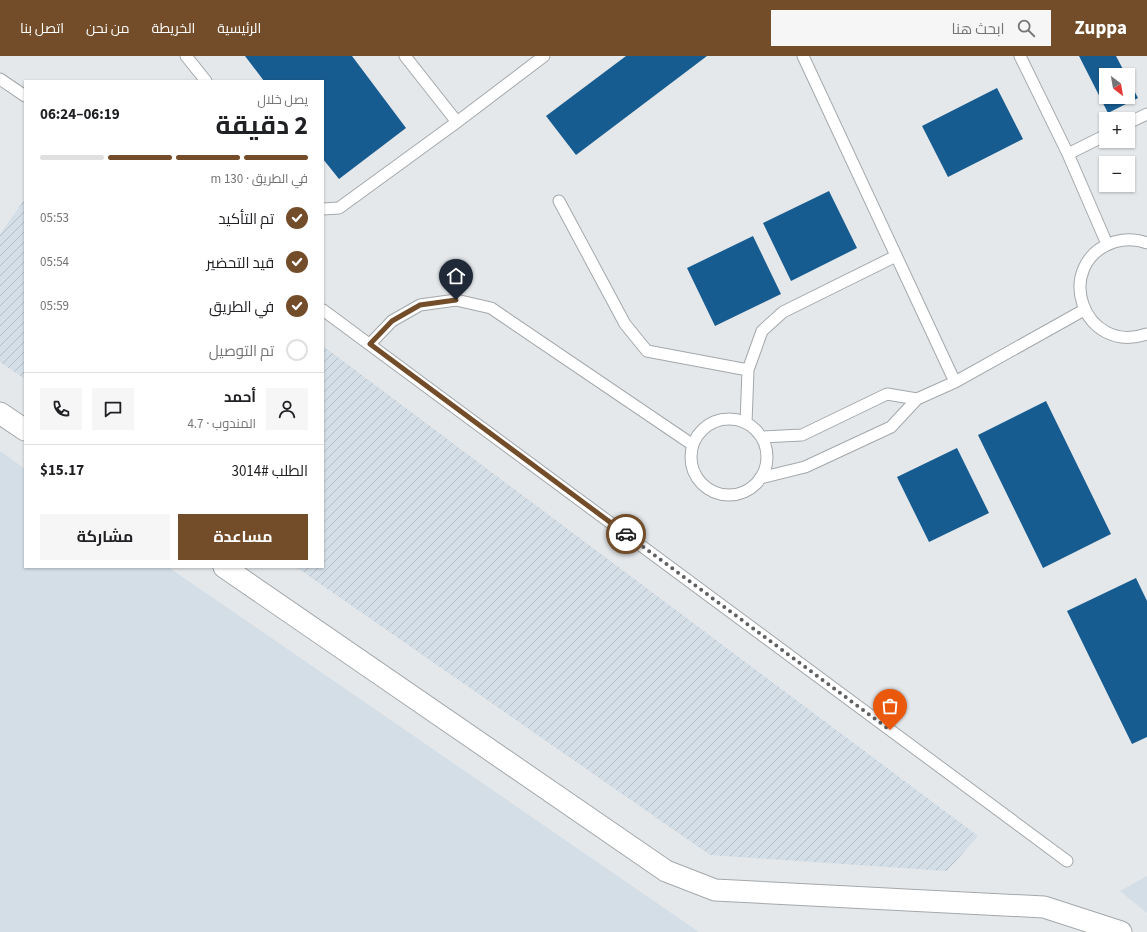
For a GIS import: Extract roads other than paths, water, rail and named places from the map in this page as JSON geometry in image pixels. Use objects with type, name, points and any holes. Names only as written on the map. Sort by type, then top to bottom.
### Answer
[{"type":"street","points":[[0,413],[24,429]]},
{"type":"street","points":[[225,568],[666,871],[715,890],[1044,907],[1121,932]]},
{"type":"lane","points":[[186,56],[205,80]]},
{"type":"lane","points":[[405,56],[457,122]]},
{"type":"lane","points":[[324,209],[339,208],[544,56]]},
{"type":"lane","points":[[803,56],[955,382]]},
{"type":"lane","points":[[1020,56],[1068,154],[1107,244]]},
{"type":"lane","points":[[0,79],[24,95]]},
{"type":"lane","points":[[1135,120],[1147,114]]},
{"type":"lane","points":[[1068,154],[1099,138]]},
{"type":"lane","points":[[559,201],[625,324],[647,351],[748,370]]},
{"type":"lane","points":[[1147,243],[1132,240],[1119,240],[1107,244],[1092,256],[1082,273],[1080,286],[1080,298],[1084,310],[1091,321],[1101,330],[1112,335],[1125,338],[1138,337],[1147,334]]},
{"type":"lane","points":[[746,423],[748,370],[762,331],[783,312],[896,256]]},
{"type":"lane","points":[[370,344],[392,321],[420,305],[456,300],[491,308],[693,445]]},
{"type":"lane","points":[[760,478],[805,467],[892,427],[917,399],[955,382],[1084,310]]},
{"type":"lane","points":[[324,311],[1067,862]]},
{"type":"lane","points":[[762,437],[802,435],[887,394],[917,399]]},
{"type":"lane","points":[[725,419],[746,423],[755,429],[762,437],[766,447],[767,458],[765,468],[760,478],[753,486],[744,492],[722,494],[712,490],[697,476],[693,466],[691,455],[693,445],[698,435],[706,427],[725,419]]}]
